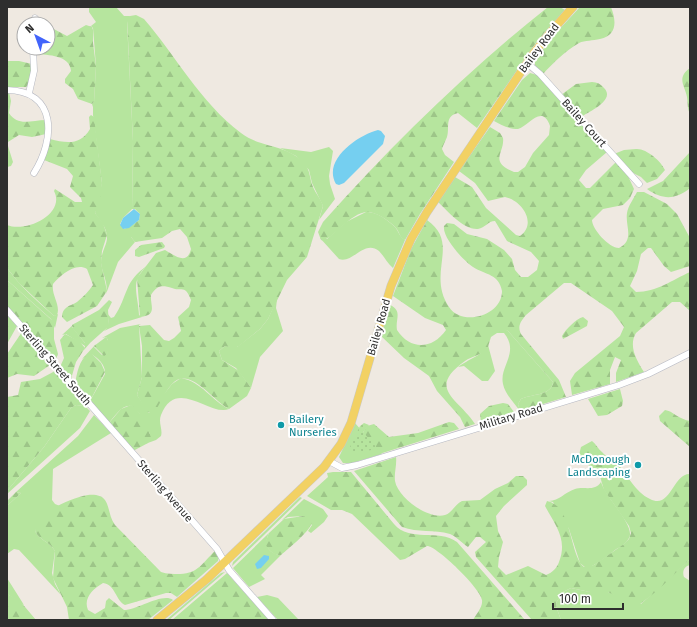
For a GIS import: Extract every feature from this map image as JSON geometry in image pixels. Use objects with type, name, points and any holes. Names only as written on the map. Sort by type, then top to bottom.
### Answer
[{"type":"main road","name":"Bailey Road","points":[[157,620],[225,562],[329,461],[343,440],[352,420],[390,291],[411,239],[426,212],[527,64],[549,34],[574,7]]},
{"type":"street","points":[[28,93],[34,71],[33,56]]},
{"type":"street","name":"Bailey Court","points":[[527,64],[540,74],[639,184]]},
{"type":"street","points":[[7,90],[28,93],[43,107],[49,126],[41,161],[34,173]]},
{"type":"street","name":"Sterling Street South","points":[[7,310],[103,420]]},
{"type":"street","name":"Military Road","points":[[329,461],[343,468],[356,465],[624,383],[660,369],[690,354]]},
{"type":"street","name":"Sterling Avenue","points":[[103,420],[218,551],[231,571],[273,620]]},
{"type":"green space","points":[[89,7],[116,7],[124,16],[130,16],[127,23],[133,141],[132,209],[123,218],[120,224],[124,229],[131,226],[131,237],[135,242],[118,262],[106,294],[106,282],[101,263],[107,241],[107,234],[103,224],[95,213],[102,183],[92,104],[94,102],[96,66],[93,28],[91,26],[96,22],[89,12]]},
{"type":"green space","points":[[548,7],[560,7],[565,10],[538,40],[477,128],[458,113],[449,120],[448,134],[442,149],[445,155],[454,162],[405,240],[396,228],[388,221],[376,214],[365,212],[351,219],[331,236],[321,240],[318,232],[323,222],[403,137],[488,57]]},
{"type":"green space","points":[[580,7],[611,7],[614,17],[613,31],[606,37],[581,42],[574,46],[560,57],[543,74],[535,65],[535,60],[554,35]]},
{"type":"green space","points":[[136,15],[144,19],[156,33],[189,78],[226,121],[248,138],[289,152],[306,165],[313,187],[323,206],[307,257],[287,280],[268,319],[260,329],[239,346],[235,348],[225,346],[219,351],[222,360],[239,371],[251,388],[247,396],[229,409],[201,386],[186,379],[179,379],[172,384],[153,414],[146,411],[137,395],[142,377],[142,346],[139,326],[150,325],[164,340],[169,341],[181,331],[178,317],[189,307],[191,300],[185,290],[165,286],[160,287],[155,289],[151,295],[151,312],[146,316],[140,317],[137,278],[156,253],[165,250],[180,258],[183,258],[187,257],[191,249],[187,237],[180,229],[172,231],[162,238],[135,242],[131,237],[131,226],[139,220],[140,214],[135,209],[132,209],[133,141],[127,19],[130,16]]},
{"type":"green space","points":[[86,25],[92,27],[96,66],[94,102],[92,104],[78,99],[73,89],[65,83],[65,79],[71,71],[67,62],[58,57],[52,56],[56,56],[56,30],[67,36]]},
{"type":"green space","points":[[7,61],[19,61],[32,64],[29,84],[26,87],[7,87]]},
{"type":"green space","points":[[690,68],[690,114],[682,79],[683,75]]},
{"type":"green space","points":[[530,73],[537,75],[607,152],[586,170],[579,180],[586,188],[590,188],[616,162],[628,176],[634,189],[630,198],[623,205],[603,209],[592,220],[598,233],[606,242],[619,248],[627,241],[627,213],[637,192],[644,192],[667,204],[677,214],[690,238],[690,266],[671,272],[664,266],[651,248],[648,248],[641,254],[637,271],[630,286],[636,292],[651,290],[690,272],[690,311],[680,302],[672,302],[636,333],[633,343],[634,353],[644,372],[616,382],[616,373],[621,360],[615,357],[610,370],[610,384],[572,395],[570,381],[575,373],[620,336],[624,327],[612,311],[571,283],[564,283],[526,315],[519,328],[521,334],[559,380],[566,397],[520,411],[518,404],[521,399],[549,390],[552,387],[553,382],[508,331],[503,329],[491,337],[487,350],[465,361],[448,379],[447,386],[449,393],[475,424],[465,427],[460,417],[437,391],[429,376],[404,358],[381,336],[390,305],[394,307],[398,316],[397,330],[402,337],[408,341],[421,345],[428,344],[440,337],[446,330],[443,325],[425,318],[393,296],[411,249],[427,220],[437,229],[442,239],[443,249],[441,282],[443,294],[449,307],[455,313],[471,317],[480,316],[489,312],[496,307],[500,300],[502,291],[498,281],[495,278],[473,267],[454,249],[444,231],[444,226],[447,223],[454,224],[467,234],[487,239],[504,250],[512,259],[515,270],[521,277],[528,277],[537,270],[539,261],[531,252],[507,241],[495,221],[490,222],[478,229],[472,228],[461,223],[438,202],[455,177],[472,187],[486,208],[516,235],[520,236],[525,231],[528,225],[522,207],[511,199],[505,197],[488,201],[475,183],[459,171],[490,127],[500,133],[503,138],[500,161],[506,168],[514,172],[518,172],[525,167],[533,153],[549,135],[550,126],[547,119],[543,116],[535,118],[518,129],[508,128],[494,121],[522,80]]},
{"type":"green space","points":[[596,82],[603,87],[607,92],[607,97],[595,109],[581,117],[561,95],[576,84]]},
{"type":"green space","points":[[7,92],[9,92],[11,101],[9,113],[16,120],[25,122],[46,120],[46,134],[32,137],[19,135],[8,142],[13,162],[11,166],[7,167]]},
{"type":"green space","points":[[91,115],[94,117],[102,183],[100,202],[95,213],[103,223],[107,235],[102,251],[101,263],[107,291],[97,306],[67,322],[62,317],[63,311],[67,307],[77,302],[93,285],[87,269],[78,267],[68,271],[53,284],[53,292],[58,307],[57,315],[54,316],[19,283],[7,268],[7,225],[15,227],[24,226],[42,220],[54,207],[56,199],[55,189],[75,202],[82,202],[81,198],[70,187],[73,176],[67,169],[44,160],[50,139],[62,142],[77,141],[90,129],[89,117]]},
{"type":"green space","points":[[329,147],[333,151],[329,176],[335,199],[319,220],[323,206],[312,183],[309,170],[296,156],[280,148],[311,152]]},
{"type":"green space","points":[[636,149],[649,153],[663,166],[665,170],[657,179],[647,183],[641,177],[633,173],[614,154],[624,150]]},
{"type":"green space","points":[[690,152],[690,188],[679,195],[669,197],[658,195],[647,189],[663,181]]},
{"type":"green space","points":[[366,212],[378,214],[385,219],[395,227],[405,240],[393,268],[379,251],[374,248],[363,250],[344,260],[339,259],[320,238],[327,239],[346,222]]},
{"type":"green space","points":[[162,242],[165,246],[164,248],[139,257],[135,256],[135,250],[141,245]]},
{"type":"green space","points":[[148,265],[138,276],[136,288],[139,315],[142,317],[119,324],[104,331],[108,323],[107,313],[111,318],[114,317],[130,283],[140,271]]},
{"type":"green space","points":[[7,268],[41,305],[54,316],[58,314],[55,328],[51,319],[7,280]]},
{"type":"green space","points":[[7,280],[54,322],[54,339],[58,354],[55,361],[7,306]]},
{"type":"green space","points":[[277,299],[276,308],[283,331],[260,357],[251,388],[236,368],[222,360],[219,351],[225,346],[237,347],[260,329],[268,319]]},
{"type":"green space","points":[[109,300],[112,302],[108,310],[109,326],[90,343],[86,344],[73,329],[72,325],[99,310]]},
{"type":"green space","points":[[7,315],[17,326],[7,344]]},
{"type":"green space","points":[[583,317],[588,321],[587,326],[563,339],[562,336],[569,327]]},
{"type":"green space","points":[[75,323],[72,327],[85,343],[90,343],[84,350],[85,346],[66,334],[62,335]]},
{"type":"green space","points":[[141,324],[139,325],[142,377],[137,395],[149,413],[172,384],[181,378],[195,383],[229,409],[221,410],[212,408],[194,400],[184,398],[175,399],[167,404],[161,415],[161,436],[156,440],[145,444],[148,442],[150,434],[139,413],[132,406],[122,409],[109,423],[90,401],[105,374],[103,365],[91,354],[82,359],[96,344],[94,347],[102,355],[107,354],[108,340],[106,337],[102,338],[120,328]]},
{"type":"green space","points":[[501,329],[508,331],[553,382],[552,387],[549,390],[521,399],[518,404],[520,411],[508,395],[503,384],[504,371],[510,353],[510,347],[504,333],[496,333]]},
{"type":"green space","points":[[22,332],[50,365],[34,376],[17,374],[7,378],[7,354]]},
{"type":"green space","points":[[65,334],[79,341],[85,348],[76,362],[71,379],[60,367],[64,358],[60,340]]},
{"type":"green space","points":[[106,337],[109,347],[107,354],[104,356],[94,346]]},
{"type":"green space","points":[[488,345],[495,371],[488,381],[482,381],[464,366],[458,367],[480,354]]},
{"type":"green space","points":[[88,354],[92,354],[101,363],[105,372],[90,401],[75,384],[80,363]]},
{"type":"green space","points":[[55,371],[85,406],[76,405],[71,408],[44,447],[7,491],[7,397],[18,395],[21,382],[40,379]]},
{"type":"green space","points":[[620,389],[623,401],[622,406],[607,415],[598,416],[588,399]]},
{"type":"green space","points":[[503,403],[508,404],[514,412],[481,422],[480,414],[489,406]]},
{"type":"green space","points":[[76,405],[85,406],[90,411],[80,428],[7,494],[7,491],[44,447],[71,408]]},
{"type":"green space","points":[[131,405],[144,419],[151,438],[148,443],[133,451],[109,423],[121,409]]},
{"type":"green space","points":[[665,410],[682,419],[690,421],[690,447],[660,421],[659,416]]},
{"type":"green space","points":[[94,415],[111,433],[53,469],[52,500],[55,504],[60,506],[44,517],[35,531],[55,551],[52,573],[55,584],[61,595],[19,550],[14,549],[7,554],[7,506],[21,493],[16,492],[78,436]]},
{"type":"green space","points":[[449,422],[454,423],[459,429],[376,455],[363,432],[367,426],[374,424],[389,437],[418,433]]},
{"type":"green space","points":[[355,423],[382,454],[352,463],[343,463],[339,457]]},
{"type":"green space","points":[[364,423],[369,425],[363,432],[378,449],[352,453],[350,451],[350,447],[360,426]]},
{"type":"green space","points":[[592,441],[604,454],[617,463],[640,492],[650,499],[657,501],[663,500],[684,475],[690,474],[690,559],[658,590],[639,605],[632,604],[608,592],[590,592],[571,588],[563,592],[556,603],[561,620],[532,620],[476,557],[475,552],[486,542],[480,537],[476,537],[468,547],[450,534],[414,530],[402,527],[354,471],[396,457],[395,481],[397,488],[408,501],[415,506],[423,511],[438,516],[447,514],[462,501],[480,500],[495,489],[508,483],[516,476],[523,476],[527,480],[527,485],[504,506],[496,516],[498,531],[503,542],[498,567],[506,575],[528,566],[546,575],[552,572],[557,566],[562,546],[559,532],[545,506],[547,501],[555,505],[562,512],[570,531],[579,561],[584,567],[594,565],[629,539],[631,533],[629,526],[604,490],[599,473],[583,461],[579,455],[581,447]]},
{"type":"green space","points":[[351,472],[394,524],[401,530],[408,533],[441,536],[457,542],[525,620],[473,620],[482,603],[480,595],[467,578],[440,553],[427,546],[405,559],[400,560],[352,514],[342,510],[331,510],[307,496],[328,477],[327,473]]},
{"type":"green space","points":[[601,482],[628,526],[630,533],[629,538],[623,545],[598,563],[586,568],[580,563],[569,529],[553,502],[549,501],[556,500],[568,492],[578,488],[596,487]]},
{"type":"green space","points":[[16,492],[21,493],[7,506],[7,501]]},
{"type":"green space","points":[[88,495],[96,495],[105,500],[115,525],[161,572],[168,574],[180,574],[192,572],[200,567],[215,551],[219,556],[218,561],[177,597],[171,593],[166,593],[125,605],[119,600],[111,587],[103,583],[90,594],[88,598],[88,610],[95,614],[105,608],[106,601],[109,598],[124,610],[163,598],[173,600],[148,620],[69,620],[67,607],[53,578],[55,551],[35,531],[43,517],[49,512],[65,502]]},
{"type":"green space","points":[[300,497],[302,498],[232,566],[233,562]]},
{"type":"green space","points":[[304,499],[323,509],[328,516],[324,522],[311,533],[308,531],[312,525],[303,516],[288,517],[282,520]]},
{"type":"green space","points":[[303,516],[312,521],[311,525],[304,534],[281,555],[276,555],[272,552],[265,543],[269,533],[284,519]]},
{"type":"green space","points":[[269,533],[267,537],[268,548],[273,553],[281,555],[261,575],[265,579],[249,587],[233,568]]},
{"type":"green space","points":[[690,559],[690,565],[685,568],[683,573],[684,577],[690,581],[690,620],[561,620],[556,603],[563,592],[571,588],[590,592],[608,592],[641,604]]},
{"type":"green space","points":[[225,572],[169,620],[166,620],[221,573]]},
{"type":"green space","points":[[227,573],[269,620],[172,620]]},
{"type":"green space","points":[[7,578],[24,605],[7,594]]},
{"type":"green space","points":[[7,594],[20,601],[36,620],[7,620]]},
{"type":"green space","points":[[267,595],[278,598],[299,620],[278,620],[257,597]]},
{"type":"water","points":[[378,130],[385,136],[383,144],[344,183],[339,185],[336,184],[333,175],[334,166],[344,150],[361,137]]},
{"type":"water","points":[[134,209],[140,214],[139,220],[129,228],[123,229],[120,225],[123,218]]},
{"type":"water","points":[[264,555],[269,556],[269,559],[261,568],[257,569],[255,564]]},
{"type":"place","name":"Bailery Nurseries","points":[[281,425]]},
{"type":"place","name":"McDonough Landscaping","points":[[638,465]]}]
